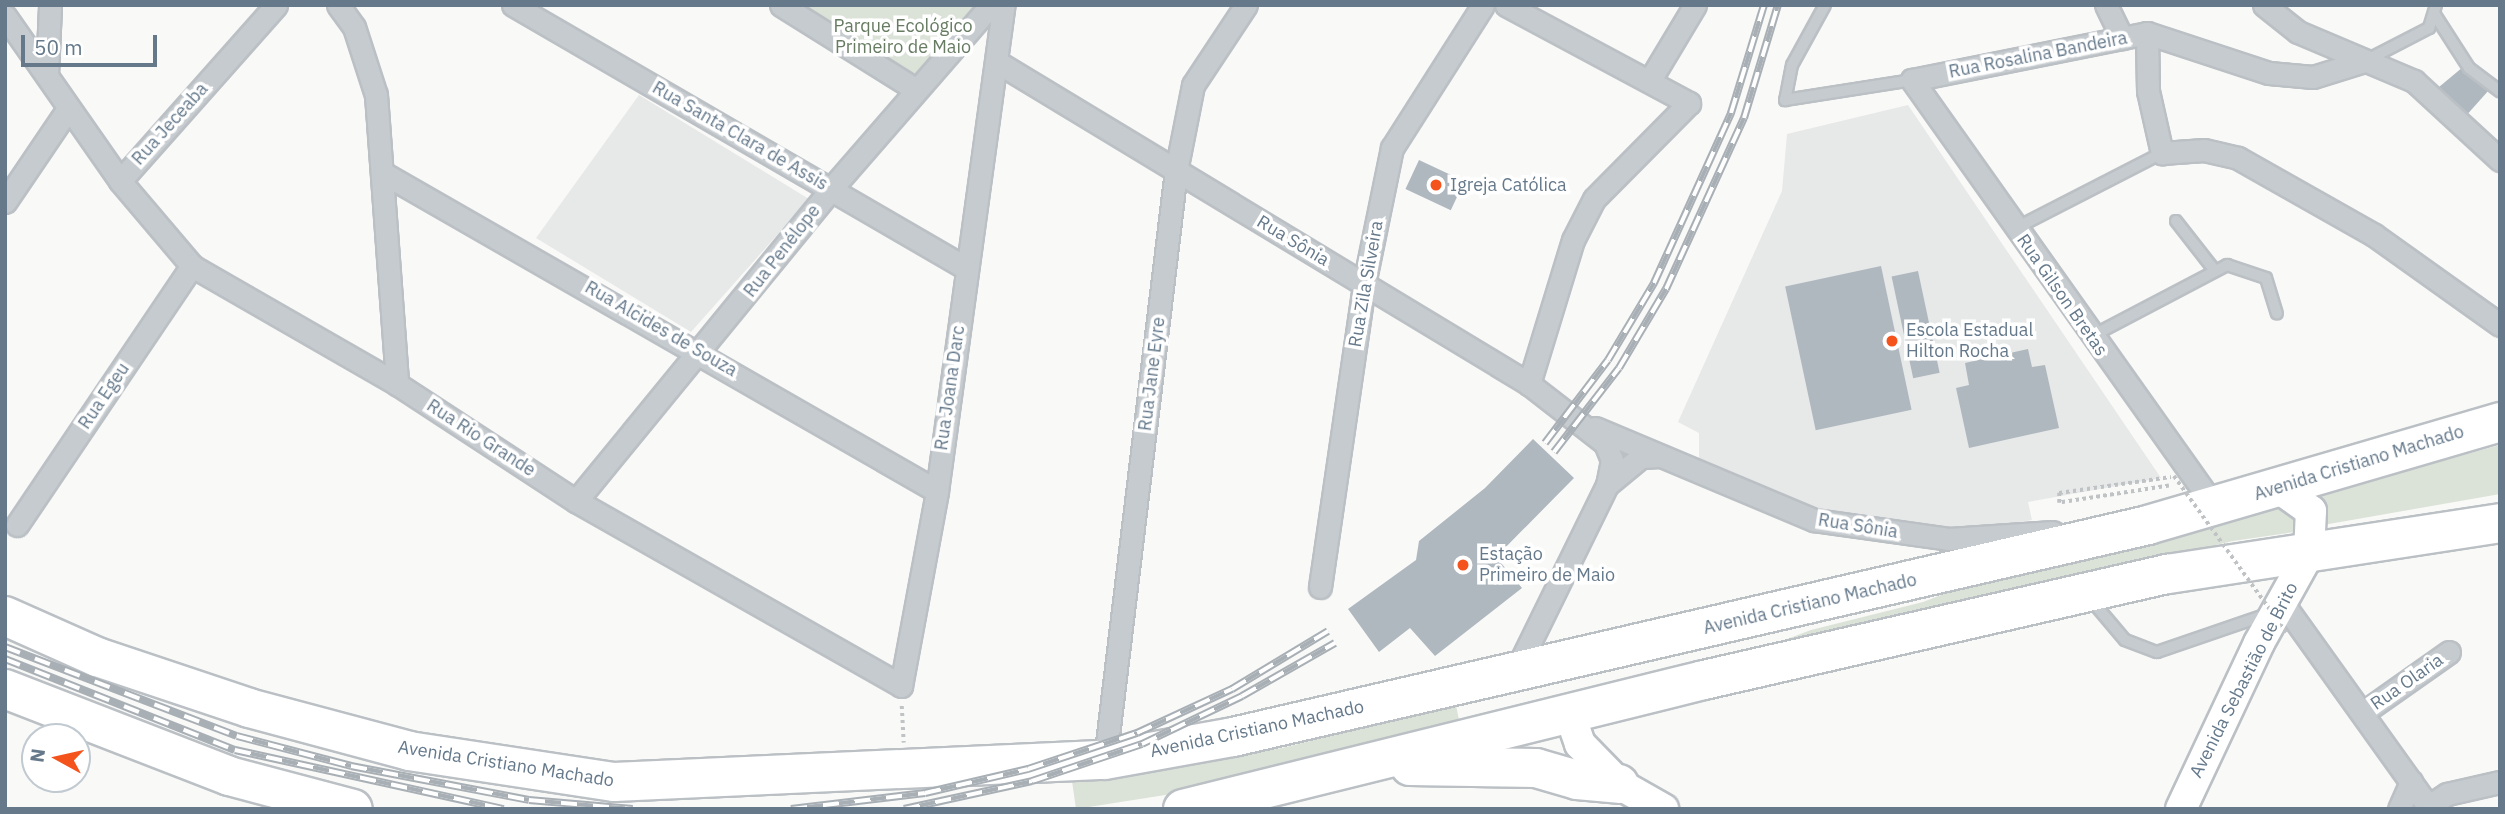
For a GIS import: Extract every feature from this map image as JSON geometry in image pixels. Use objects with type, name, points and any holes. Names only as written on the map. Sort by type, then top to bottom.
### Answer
[{"type":"highway","name":"Avenida Cristiano Machado","points":[[5,616],[97,657],[236,704],[409,751],[614,782],[1105,760],[1233,737],[2148,525],[2500,422]]},
{"type":"highway","points":[[1183,809],[1569,712],[2168,574],[2500,523]]},
{"type":"highway","points":[[1569,712],[1585,683],[1604,671],[1784,629],[1802,607]]},
{"type":"highway","points":[[1516,671],[1519,725],[1536,768]]},
{"type":"highway","points":[[5,689],[229,776],[354,809]]},
{"type":"highway","points":[[1356,765],[1536,768],[1643,800]]},
{"type":"street","points":[[47,75],[50,5]]},
{"type":"street","name":"Rua Jeceaba","points":[[120,181],[276,5]]},
{"type":"street","points":[[338,5],[354,27],[376,95],[397,384]]},
{"type":"street","name":"Rua Santa Clara de Assis","points":[[513,5],[967,268]]},
{"type":"street","points":[[781,5],[915,89]]},
{"type":"street","name":"Rua Penélope","points":[[576,501],[703,352],[831,189],[915,89],[991,5]]},
{"type":"street","name":"Rua Joana Darc","points":[[901,686],[937,491],[1004,5]]},
{"type":"street","name":"Rua Jane Eyre","points":[[1105,760],[1177,171],[1193,85],[1246,5]]},
{"type":"street","name":"Rua Zila Silveira","points":[[1320,587],[1364,284],[1392,148],[1483,5]]},
{"type":"street","points":[[1506,5],[1689,103],[1594,199],[1573,240],[1529,384]]},
{"type":"street","points":[[1650,80],[1695,5]]},
{"type":"street","points":[[2106,5],[2122,38]]},
{"type":"street","points":[[2264,5],[2298,32],[2414,81],[2500,160]]},
{"type":"street","name":"Rua Rio Grande","points":[[5,16],[120,181],[192,266],[397,384],[576,501],[901,686]]},
{"type":"street","points":[[2147,33],[2148,91],[2162,153],[2204,149],[2238,158],[2374,234],[2500,325]]},
{"type":"street","name":"Rua Rosalina Bandeira","points":[[1912,80],[2147,33],[2269,73],[2314,77],[2364,61]]},
{"type":"street","name":"Rua Sônia","points":[[997,62],[1529,384],[1586,425],[1605,443],[1612,460],[1607,485],[1516,671]]},
{"type":"street","name":"Rua Gilson Bretas","points":[[1912,80],[2216,507]]},
{"type":"street","points":[[5,202],[68,109]]},
{"type":"street","name":"Rua Alcides de Souza","points":[[383,173],[703,352],[937,491]]},
{"type":"street","name":"Rua Egeu","points":[[17,525],[192,266]]},
{"type":"street","name":"Rua Sônia","points":[[1586,425],[1828,522],[1948,539],[2148,525]]},
{"type":"street","points":[[1607,485],[1641,457],[1661,456]]},
{"type":"street","points":[[2276,486],[2311,511],[2309,553]]},
{"type":"street","name":"Avenida Sebastião de Brito","points":[[2181,809],[2282,615],[2309,553]]},
{"type":"street","points":[[2282,615],[2364,712],[2430,808],[2447,794],[2500,782]]},
{"type":"street","name":"Rua Olaria","points":[[2364,712],[2449,652]]},
{"type":"street","points":[[1569,712],[1580,744],[1643,800]]},
{"type":"street","points":[[2399,809],[2411,782]]},
{"type":"lane","points":[[1825,5],[1792,65],[1785,100],[1912,80]]},
{"type":"lane","points":[[2364,61],[2406,44],[2429,28],[2436,10]]},
{"type":"lane","points":[[2436,10],[2469,68],[2500,91]]},
{"type":"lane","points":[[2016,228],[2162,153]]},
{"type":"lane","points":[[2176,220],[2214,271]]},
{"type":"lane","points":[[2092,336],[2227,265],[2266,278],[2277,313]]},
{"type":"lane","points":[[2085,593],[2125,640],[2157,652],[2282,615]]},
{"type":"path","points":[[2169,486],[2059,503],[2059,493],[2174,476],[2282,615]]},
{"type":"path","points":[[901,686],[906,770]]},
{"type":"shaded area","points":[[639,95],[809,199],[691,332],[536,238]]},
{"type":"shaded area","name":"Escola Estadual Hilton Rocha","points":[[1908,105],[2161,478],[2028,502],[2032,520],[1948,534],[1818,510],[1699,462],[1699,433],[1678,422],[1782,191],[1787,134]]},
{"type":"green space","name":"Parque Ecológico Primeiro de Maio","points":[[787,5],[977,5],[910,80]]},
{"type":"green space","points":[[2500,445],[2500,494],[2323,525],[2314,496]]},
{"type":"green space","points":[[2286,505],[2294,515],[2294,532],[2233,541],[1783,646],[1782,641],[1811,630],[1923,602],[1975,582]]},
{"type":"green space","points":[[1456,705],[1460,725],[1267,779],[1076,809],[1072,781],[1282,748]]},
{"type":"building","points":[[2463,67],[2489,90],[2464,118],[2433,92]]},
{"type":"building","name":"Igreja Católica","points":[[1419,160],[1464,181],[1451,210],[1405,189]]},
{"type":"building","points":[[1881,266],[1912,410],[1816,430],[1785,286]]},
{"type":"building","points":[[1918,271],[1940,373],[1913,378],[1892,277]]},
{"type":"building","points":[[2028,349],[2032,367],[2045,365],[2059,428],[1969,448],[1956,388],[1969,385],[1965,363]]},
{"type":"building","name":"Estação Primeiro de Maio","points":[[1533,439],[1574,478],[1496,557],[1522,588],[1435,656],[1410,628],[1379,652],[1348,609],[1416,560],[1419,541],[1485,488]]},
{"type":"railway","points":[[1545,443],[1608,360],[1654,283],[1731,113],[1764,5]]},
{"type":"railway","points":[[1554,452],[1619,368],[1666,289],[1744,118],[1778,5]]},
{"type":"railway","points":[[791,809],[925,793],[1028,769],[1137,733],[1232,689],[1328,631]]},
{"type":"railway","points":[[904,809],[1032,781],[1142,744],[1242,696],[1335,643]]},
{"type":"railway","points":[[5,647],[237,736],[351,766],[529,800],[633,809]]},
{"type":"railway","points":[[5,659],[235,750],[504,809]]},
{"type":"place","name":"Igreja Católica","points":[[1436,185]]},
{"type":"place","name":"Escola Estadual Hilton Rocha","points":[[1892,341]]},
{"type":"place","name":"Estação Primeiro de Maio","points":[[1463,565]]}]
